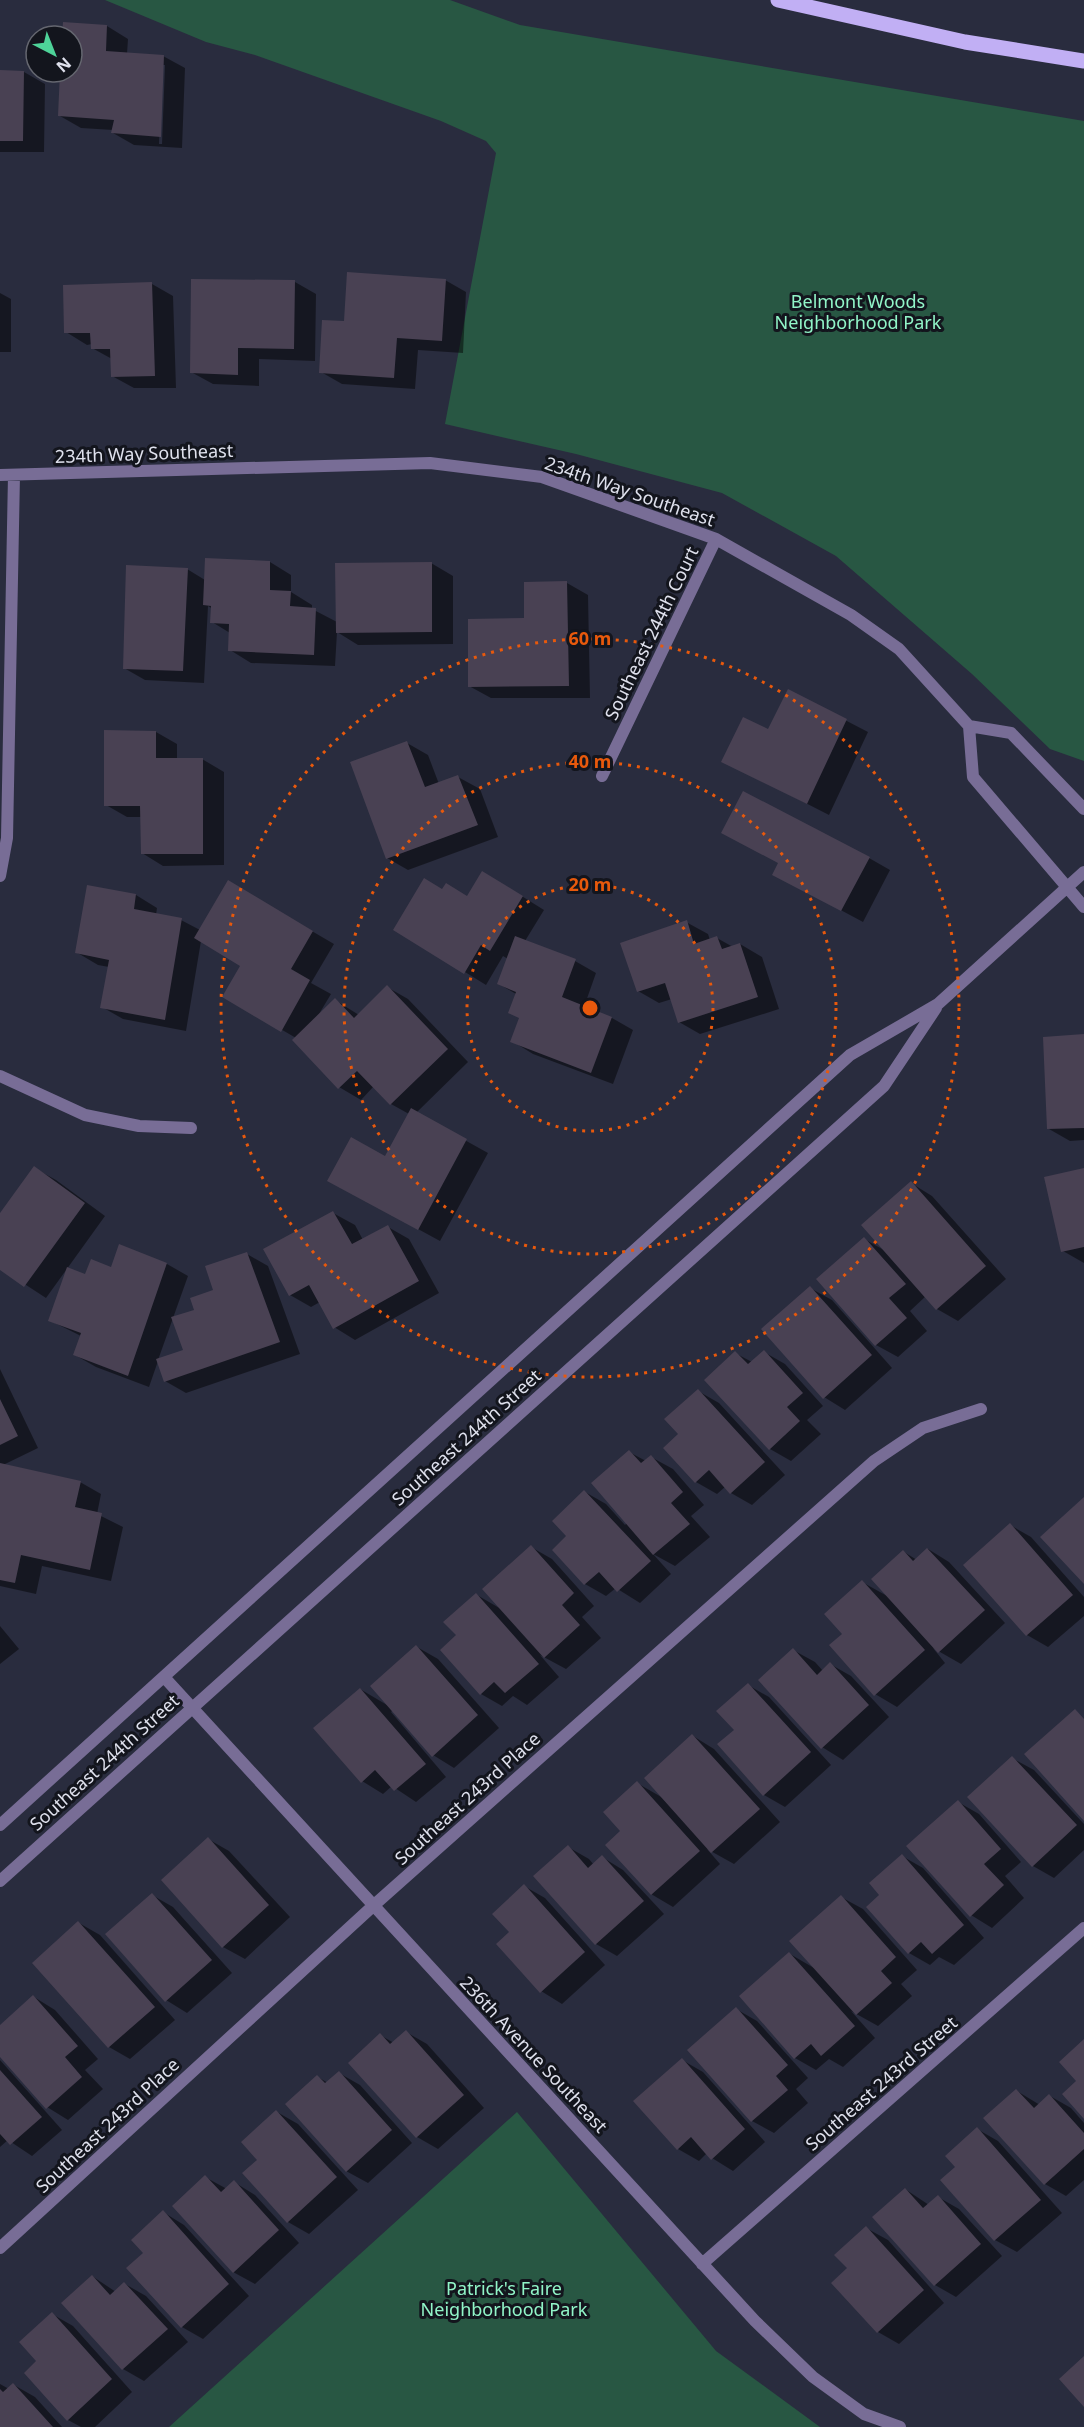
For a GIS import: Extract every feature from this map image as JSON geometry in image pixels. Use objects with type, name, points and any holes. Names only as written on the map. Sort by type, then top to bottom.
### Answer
[{"type":"main road","points":[[778,0],[965,42],[1084,61]]},
{"type":"street","name":"234th Way Southeast","points":[[0,475],[430,463],[542,477],[717,539],[851,615],[899,649],[969,726]]},
{"type":"street","points":[[0,876],[7,838],[14,475]]},
{"type":"street","name":"Southeast 244th Court","points":[[602,776],[717,539]]},
{"type":"street","points":[[1084,809],[1011,733],[969,726],[973,777],[1084,907]]},
{"type":"street","name":"Southeast 244th Street","points":[[0,1825],[850,1054],[938,1004],[1084,872]]},
{"type":"street","name":"Southeast 244th Street","points":[[0,1881],[884,1086],[938,1004]]},
{"type":"street","points":[[0,1076],[85,1115],[139,1126],[190,1128]]},
{"type":"street","name":"Southeast 243rd Place","points":[[0,2248],[373,1906],[874,1461],[923,1428],[981,1409]]},
{"type":"street","name":"236th Avenue Southeast","points":[[164,1677],[755,2321],[813,2377],[864,2414],[900,2427]]},
{"type":"street","name":"Southeast 243rd Street","points":[[702,2264],[1084,1928]]},
{"type":"green space","name":"Belmont Woods Neighborhood Park","points":[[105,0],[450,0],[520,25],[1084,121],[1084,761],[1050,749],[972,674],[836,556],[722,493],[576,454],[445,424],[496,153],[486,141],[441,121],[255,55],[206,42]]},
{"type":"green space","name":"Patrick's Faire Neighborhood Park","points":[[517,2112],[716,2351],[820,2427],[169,2427]]},
{"type":"building","points":[[63,22],[107,25],[106,51],[164,55],[161,137],[111,133],[114,120],[58,116],[59,84],[84,84],[84,24],[63,24]]},
{"type":"building","points":[[0,70],[24,71],[23,141],[0,141]]},
{"type":"building","points":[[347,272],[446,279],[442,341],[397,338],[394,378],[319,373],[322,320],[344,321]]},
{"type":"building","points":[[191,279],[295,280],[294,349],[238,348],[238,375],[190,373]]},
{"type":"building","points":[[152,282],[155,376],[111,377],[110,349],[91,349],[90,333],[64,333],[63,285]]},
{"type":"building","points":[[205,558],[270,561],[270,590],[291,591],[290,606],[316,608],[314,655],[228,651],[229,624],[210,623],[211,606],[203,605]]},
{"type":"building","points":[[432,562],[432,632],[336,633],[335,563]]},
{"type":"building","points":[[126,565],[188,568],[183,671],[123,669]]},
{"type":"building","points":[[567,581],[569,686],[468,687],[468,619],[524,618],[524,582]]},
{"type":"building","points":[[788,689],[847,719],[807,804],[721,762],[743,717],[768,729]]},
{"type":"building","points":[[104,730],[156,731],[156,758],[203,758],[203,854],[141,854],[140,806],[104,806]]},
{"type":"building","points":[[407,741],[425,787],[458,775],[478,825],[386,859],[350,762]]},
{"type":"building","points":[[743,791],[870,857],[841,911],[772,875],[778,863],[721,833]]},
{"type":"building","points":[[482,871],[523,896],[490,951],[481,945],[464,974],[393,930],[424,878],[442,889],[446,883],[467,896]]},
{"type":"building","points":[[228,880],[313,931],[291,969],[310,980],[281,1032],[222,997],[240,966],[194,938]]},
{"type":"building","points":[[87,885],[136,894],[134,909],[182,918],[165,1020],[100,1008],[109,960],[75,953]]},
{"type":"building","points":[[687,920],[694,944],[717,936],[722,949],[740,943],[758,997],[678,1023],[665,983],[637,992],[620,943]]},
{"type":"building","points":[[515,936],[576,959],[562,997],[612,1017],[591,1073],[510,1042],[519,1018],[508,1013],[516,992],[497,984]]},
{"type":"building","points":[[387,985],[448,1049],[390,1105],[357,1071],[338,1089],[292,1040],[335,998],[354,1018]]},
{"type":"building","points":[[1084,1034],[1084,1128],[1047,1129],[1043,1037]]},
{"type":"building","points":[[411,1108],[467,1139],[418,1230],[327,1181],[351,1137],[385,1156]]},
{"type":"building","points":[[34,1166],[85,1203],[24,1287],[0,1270],[0,1213]]},
{"type":"building","points":[[1084,1168],[1084,1247],[1061,1252],[1044,1177]]},
{"type":"building","points":[[911,1181],[986,1266],[936,1310],[861,1225]]},
{"type":"building","points":[[333,1211],[352,1244],[388,1225],[419,1281],[333,1329],[309,1285],[289,1296],[263,1249]]},
{"type":"building","points":[[864,1237],[906,1284],[889,1298],[907,1318],[875,1346],[816,1279]]},
{"type":"building","points":[[119,1244],[167,1263],[128,1376],[73,1355],[81,1333],[48,1321],[67,1267],[85,1274],[91,1259],[111,1267]]},
{"type":"building","points":[[247,1252],[280,1342],[164,1382],[156,1359],[183,1350],[171,1317],[194,1310],[190,1298],[213,1290],[205,1266]]},
{"type":"building","points":[[810,1286],[872,1355],[823,1399],[761,1329]]},
{"type":"building","points":[[764,1350],[803,1393],[787,1407],[800,1421],[769,1450],[704,1380],[735,1351],[748,1364]]},
{"type":"building","points":[[698,1389],[765,1462],[730,1494],[709,1470],[695,1483],[663,1448],[678,1434],[664,1419]]},
{"type":"building","points":[[0,1399],[18,1436],[0,1445]]},
{"type":"building","points":[[629,1450],[641,1463],[651,1455],[683,1492],[671,1503],[690,1524],[653,1555],[591,1483]]},
{"type":"building","points":[[0,1463],[81,1481],[75,1507],[102,1513],[90,1570],[21,1555],[15,1583],[0,1580]]},
{"type":"building","points":[[584,1490],[651,1561],[617,1592],[599,1572],[584,1585],[552,1550],[566,1536],[552,1521]]},
{"type":"building","points":[[1084,1497],[1084,1584],[1040,1537]]},
{"type":"building","points":[[1010,1523],[1073,1595],[1026,1636],[963,1565]]},
{"type":"building","points":[[531,1545],[574,1593],[562,1605],[580,1625],[544,1658],[482,1589]]},
{"type":"building","points":[[927,1548],[985,1610],[938,1653],[871,1579],[903,1550],[913,1561]]},
{"type":"building","points":[[862,1580],[925,1650],[874,1696],[829,1645],[842,1634],[824,1614]]},
{"type":"building","points":[[476,1593],[539,1664],[505,1693],[494,1682],[480,1695],[440,1650],[456,1635],[443,1622]]},
{"type":"building","points":[[416,1645],[478,1715],[432,1757],[370,1686]]},
{"type":"building","points":[[793,1648],[817,1675],[830,1662],[869,1705],[821,1749],[758,1680]]},
{"type":"building","points":[[748,1683],[811,1752],[763,1796],[717,1744],[734,1730],[716,1711]]},
{"type":"building","points":[[360,1688],[426,1764],[394,1791],[375,1770],[361,1783],[313,1728]]},
{"type":"building","points":[[1075,1709],[1084,1719],[1084,1821],[1024,1754]]},
{"type":"building","points":[[692,1734],[760,1809],[711,1853],[644,1778]]},
{"type":"building","points":[[1012,1756],[1077,1825],[1032,1867],[967,1797]]},
{"type":"building","points":[[637,1781],[700,1851],[651,1895],[605,1845],[620,1831],[603,1812]]},
{"type":"building","points":[[958,1800],[1001,1849],[984,1864],[1004,1885],[970,1917],[906,1846]]},
{"type":"building","points":[[208,1837],[269,1905],[222,1948],[161,1880]]},
{"type":"building","points":[[568,1845],[588,1868],[602,1855],[644,1901],[595,1945],[533,1876]]},
{"type":"building","points":[[902,1854],[964,1925],[932,1954],[921,1942],[908,1954],[866,1907],[879,1895],[869,1883]]},
{"type":"building","points":[[524,1884],[585,1952],[540,1993],[496,1944],[509,1932],[492,1914]]},
{"type":"building","points":[[152,1893],[212,1960],[165,2002],[105,1934]]},
{"type":"building","points":[[841,1895],[896,1957],[881,1971],[892,1983],[856,2015],[789,1941]]},
{"type":"building","points":[[78,1921],[155,2007],[108,2048],[32,1963]]},
{"type":"building","points":[[789,1952],[855,2026],[821,2056],[811,2044],[794,2059],[739,1996]]},
{"type":"building","points":[[33,1995],[78,2046],[65,2057],[82,2077],[46,2109],[0,2057],[0,2025]]},
{"type":"building","points":[[736,2007],[788,2065],[776,2076],[788,2090],[751,2122],[687,2050]]},
{"type":"building","points":[[406,2030],[464,2095],[416,2138],[348,2063],[380,2033],[390,2044]]},
{"type":"building","points":[[1084,2039],[1084,2119],[1062,2094],[1076,2081],[1059,2062]]},
{"type":"building","points":[[682,2058],[745,2129],[711,2160],[691,2137],[677,2150],[633,2101]]},
{"type":"building","points":[[0,2070],[42,2117],[10,2145],[0,2134]]},
{"type":"building","points":[[339,2071],[392,2130],[346,2172],[285,2104],[317,2075],[325,2083]]},
{"type":"building","points":[[1016,2089],[1034,2108],[1049,2094],[1084,2133],[1084,2149],[1044,2185],[983,2118]]},
{"type":"building","points":[[276,2110],[337,2177],[287,2223],[242,2173],[257,2160],[241,2142]]},
{"type":"building","points":[[977,2127],[1041,2200],[994,2241],[940,2180],[955,2167],[945,2156]]},
{"type":"building","points":[[205,2175],[221,2192],[234,2180],[279,2230],[233,2273],[172,2206]]},
{"type":"building","points":[[905,2188],[923,2208],[938,2195],[981,2244],[934,2286],[872,2217]]},
{"type":"building","points":[[163,2210],[229,2284],[181,2328],[126,2268],[143,2253],[131,2240]]},
{"type":"building","points":[[866,2226],[924,2290],[877,2333],[831,2283],[847,2268],[834,2255]]},
{"type":"building","points":[[92,2275],[110,2295],[124,2282],[168,2329],[122,2370],[61,2303]]},
{"type":"building","points":[[52,2312],[112,2379],[67,2421],[24,2373],[36,2361],[19,2342]]},
{"type":"building","points":[[1084,2356],[1084,2407],[1059,2379]]},
{"type":"building","points":[[13,2383],[53,2427],[0,2427],[0,2389],[3,2392]]}]
